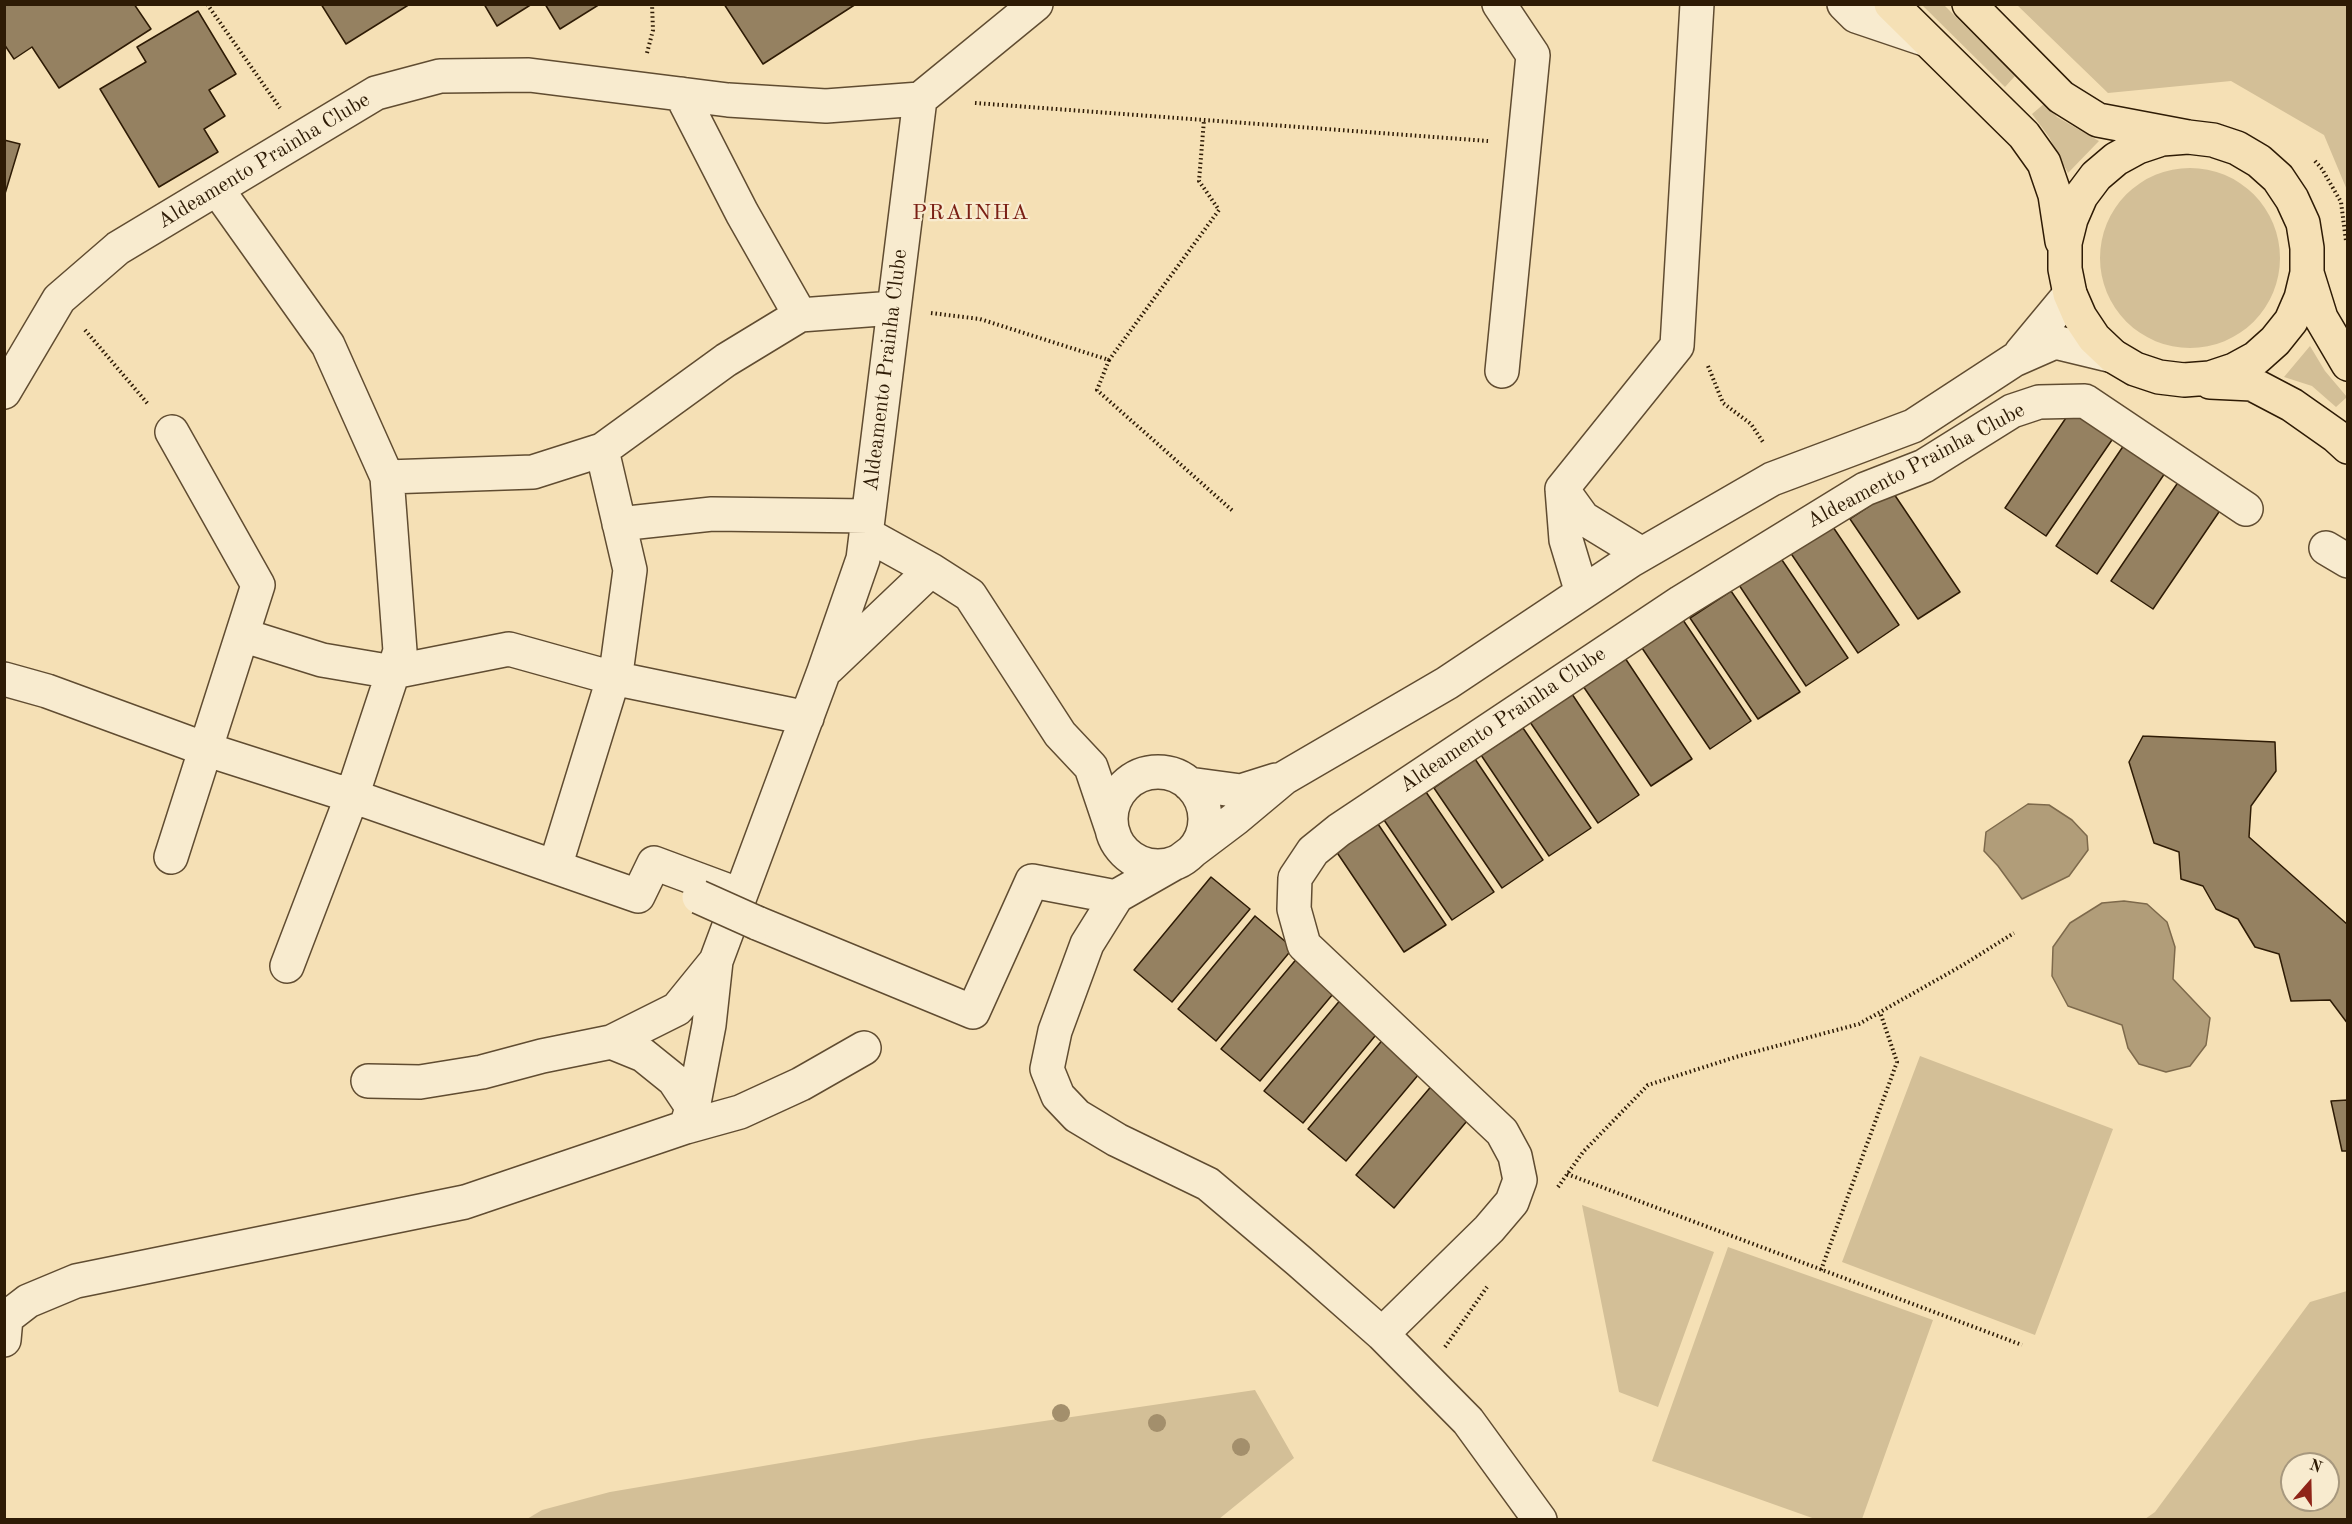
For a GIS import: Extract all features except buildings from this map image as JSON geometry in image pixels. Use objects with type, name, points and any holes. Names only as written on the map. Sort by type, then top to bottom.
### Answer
[{"type":"main road","points":[[1891,4],[2024,135],[2044,163],[2055,195],[2065,255]]},
{"type":"main road","points":[[1969,4],[2061,97],[2098,120],[2213,140],[2237,148],[2259,161],[2278,178],[2292,199],[2302,223],[2307,248],[2307,273],[2301,298],[2291,321],[2269,347],[2256,358],[2234,370],[2210,378],[2184,380]]},
{"type":"main road","points":[[2188,137],[2162,139],[2138,147],[2116,159],[2096,176],[2081,196],[2071,219],[2065,243],[2065,269],[2070,294],[2079,317],[2094,338],[2113,356],[2135,369],[2184,380],[2252,384],[2292,405],[2348,447]]},
{"type":"main road","points":[[2307,273],[2321,318],[2348,364]]},
{"type":"street","points":[[920,99],[1036,4]]},
{"type":"street","points":[[1500,4],[1533,55],[1502,371]]},
{"type":"street","points":[[1582,593],[1566,540],[1562,489],[1677,346],[1697,4]]},
{"type":"street","points":[[1844,4],[1856,16],[1927,40]]},
{"type":"street","name":"Aldeamento Prainha Clube","points":[[4,392],[59,299],[118,248],[376,93],[440,75],[529,75],[728,100],[826,106],[920,99],[863,559],[807,718],[716,961],[709,1025],[689,1117]]},
{"type":"street","points":[[681,94],[742,213],[800,315]]},
{"type":"street","points":[[217,189],[328,345],[387,477],[400,651],[352,796],[287,966]]},
{"type":"street","points":[[2014,360],[2070,294]]},
{"type":"street","points":[[387,477],[534,472],[602,450],[726,360],[800,315],[894,308]]},
{"type":"street","points":[[2014,360],[2055,342],[2113,356]]},
{"type":"street","name":"Aldeamento Prainha Clube","points":[[1284,778],[1447,683],[1642,554],[1772,479],[1913,426],[2014,360]]},
{"type":"street","name":"Aldeamento Prainha Clube","points":[[1382,1334],[1489,1229],[1512,1202],[1520,1180],[1515,1156],[1502,1132],[1304,945],[1294,909],[1295,878],[1313,850],[1338,830],[1681,602],[1864,489],[1924,466],[2012,411],[2039,402],[2085,401],[2246,509]]},
{"type":"street","points":[[171,857],[258,585],[172,432]]},
{"type":"street","points":[[555,867],[613,678],[630,570],[602,450]]},
{"type":"street","points":[[1562,489],[1583,518],[1642,554]]},
{"type":"street","points":[[619,524],[712,514],[867,525],[970,595],[1060,734],[1091,767],[1117,842],[1134,860],[1153,866],[1177,861],[1196,846],[1204,828],[1203,803],[1190,784]]},
{"type":"street","name":"Aldeamento Prainha Clube","points":[[824,671],[931,570]]},
{"type":"street","points":[[242,634],[322,660],[393,672],[509,649],[613,678],[807,718]]},
{"type":"street","points":[[4,680],[47,691],[205,749],[352,796],[638,896],[654,863],[740,895]]},
{"type":"street","points":[[1091,767],[1143,774],[1163,772],[1173,774],[1190,784],[1241,791],[1284,778]]},
{"type":"street","points":[[1117,896],[1117,842],[1111,818],[1112,809],[1119,791],[1126,783],[1143,774]]},
{"type":"street","points":[[1284,778],[1235,819],[1177,861],[1117,896],[1087,944],[1055,1031],[1047,1069],[1058,1096],[1077,1116],[1117,1140],[1208,1184],[1382,1334],[1468,1421],[1540,1520]]},
{"type":"street","points":[[699,897],[773,937],[973,1012],[1032,881],[1117,896]]},
{"type":"street","name":"Aldeamento Prainha Clube","points":[[368,1081],[420,1082],[472,1074],[542,1056],[611,1042],[677,1009],[716,961]]},
{"type":"street","points":[[611,1042],[643,1055],[674,1080],[689,1117]]},
{"type":"street","points":[[4,1340],[6,1318],[27,1301],[76,1281],[465,1202],[689,1117],[740,1112],[801,1084],[864,1048]]},
{"type":"path","points":[[207,4],[301,138]]},
{"type":"path","points":[[639,89],[653,30],[652,4]]},
{"type":"path","points":[[920,99],[1524,144]]},
{"type":"path","points":[[1204,120],[1199,181],[1219,210],[1108,360],[1096,390],[1234,512]]},
{"type":"path","points":[[59,299],[172,432]]},
{"type":"path","points":[[894,308],[980,319],[1108,360]]},
{"type":"path","points":[[1706,362],[1723,403],[1751,424],[1761,442],[1772,445]]},
{"type":"path","points":[[1553,1194],[1583,1152],[1648,1085],[1739,1056],[1859,1024],[1964,965],[2014,933]]},
{"type":"path","points":[[1821,1270],[1897,1062],[1880,1012]]},
{"type":"path","points":[[1567,1174],[2022,1345]]},
{"type":"path","points":[[1424,1377],[1492,1280]]},
{"type":"shaded area","points":[[1922,5],[1944,5],[2015,76],[2005,87]]},
{"type":"shaded area","points":[[2017,5],[2347,5],[2347,190],[2324,135],[2231,81],[2108,93]]},
{"type":"shaded area","points":[[2045,103],[2057,117],[2099,141],[2068,173],[2049,137],[2032,114]]},
{"type":"shaded area","points":[[2190,168],[2208,169],[2225,174],[2254,194],[2274,223],[2279,240],[2279,276],[2274,293],[2254,322],[2225,342],[2208,347],[2190,348],[2172,347],[2155,342],[2126,322],[2106,293],[2101,276],[2100,258],[2101,240],[2106,223],[2126,194],[2155,174],[2172,169]]},
{"type":"shaded area","points":[[2310,346],[2325,371],[2347,397],[2336,407],[2312,386],[2284,377]]},
{"type":"shaded area","points":[[2028,804],[2049,805],[2072,820],[2087,836],[2088,850],[2069,876],[2022,899],[1984,851],[1986,832]]},
{"type":"shaded area","points":[[2124,901],[2147,904],[2167,922],[2175,947],[2173,979],[2210,1018],[2206,1045],[2190,1066],[2166,1072],[2139,1064],[2128,1048],[2122,1025],[2068,1006],[2052,976],[2053,947],[2070,923],[2102,903]]},
{"type":"shaded area","points":[[1920,1056],[2113,1129],[2035,1335],[1842,1262]]},
{"type":"shaded area","points":[[1582,1205],[1714,1252],[1658,1407],[1619,1392]]},
{"type":"shaded area","points":[[1728,1247],[1933,1320],[1862,1519],[1815,1519],[1652,1461]]},
{"type":"shaded area","points":[[2347,1291],[2347,1519],[2145,1519],[2155,1512],[2310,1302]]},
{"type":"shaded area","points":[[1255,1390],[1294,1458],[1219,1519],[527,1519],[542,1510],[610,1492],[922,1439]]},
{"type":"district","name":"PRAINHA","points":[[971,213]]}]
